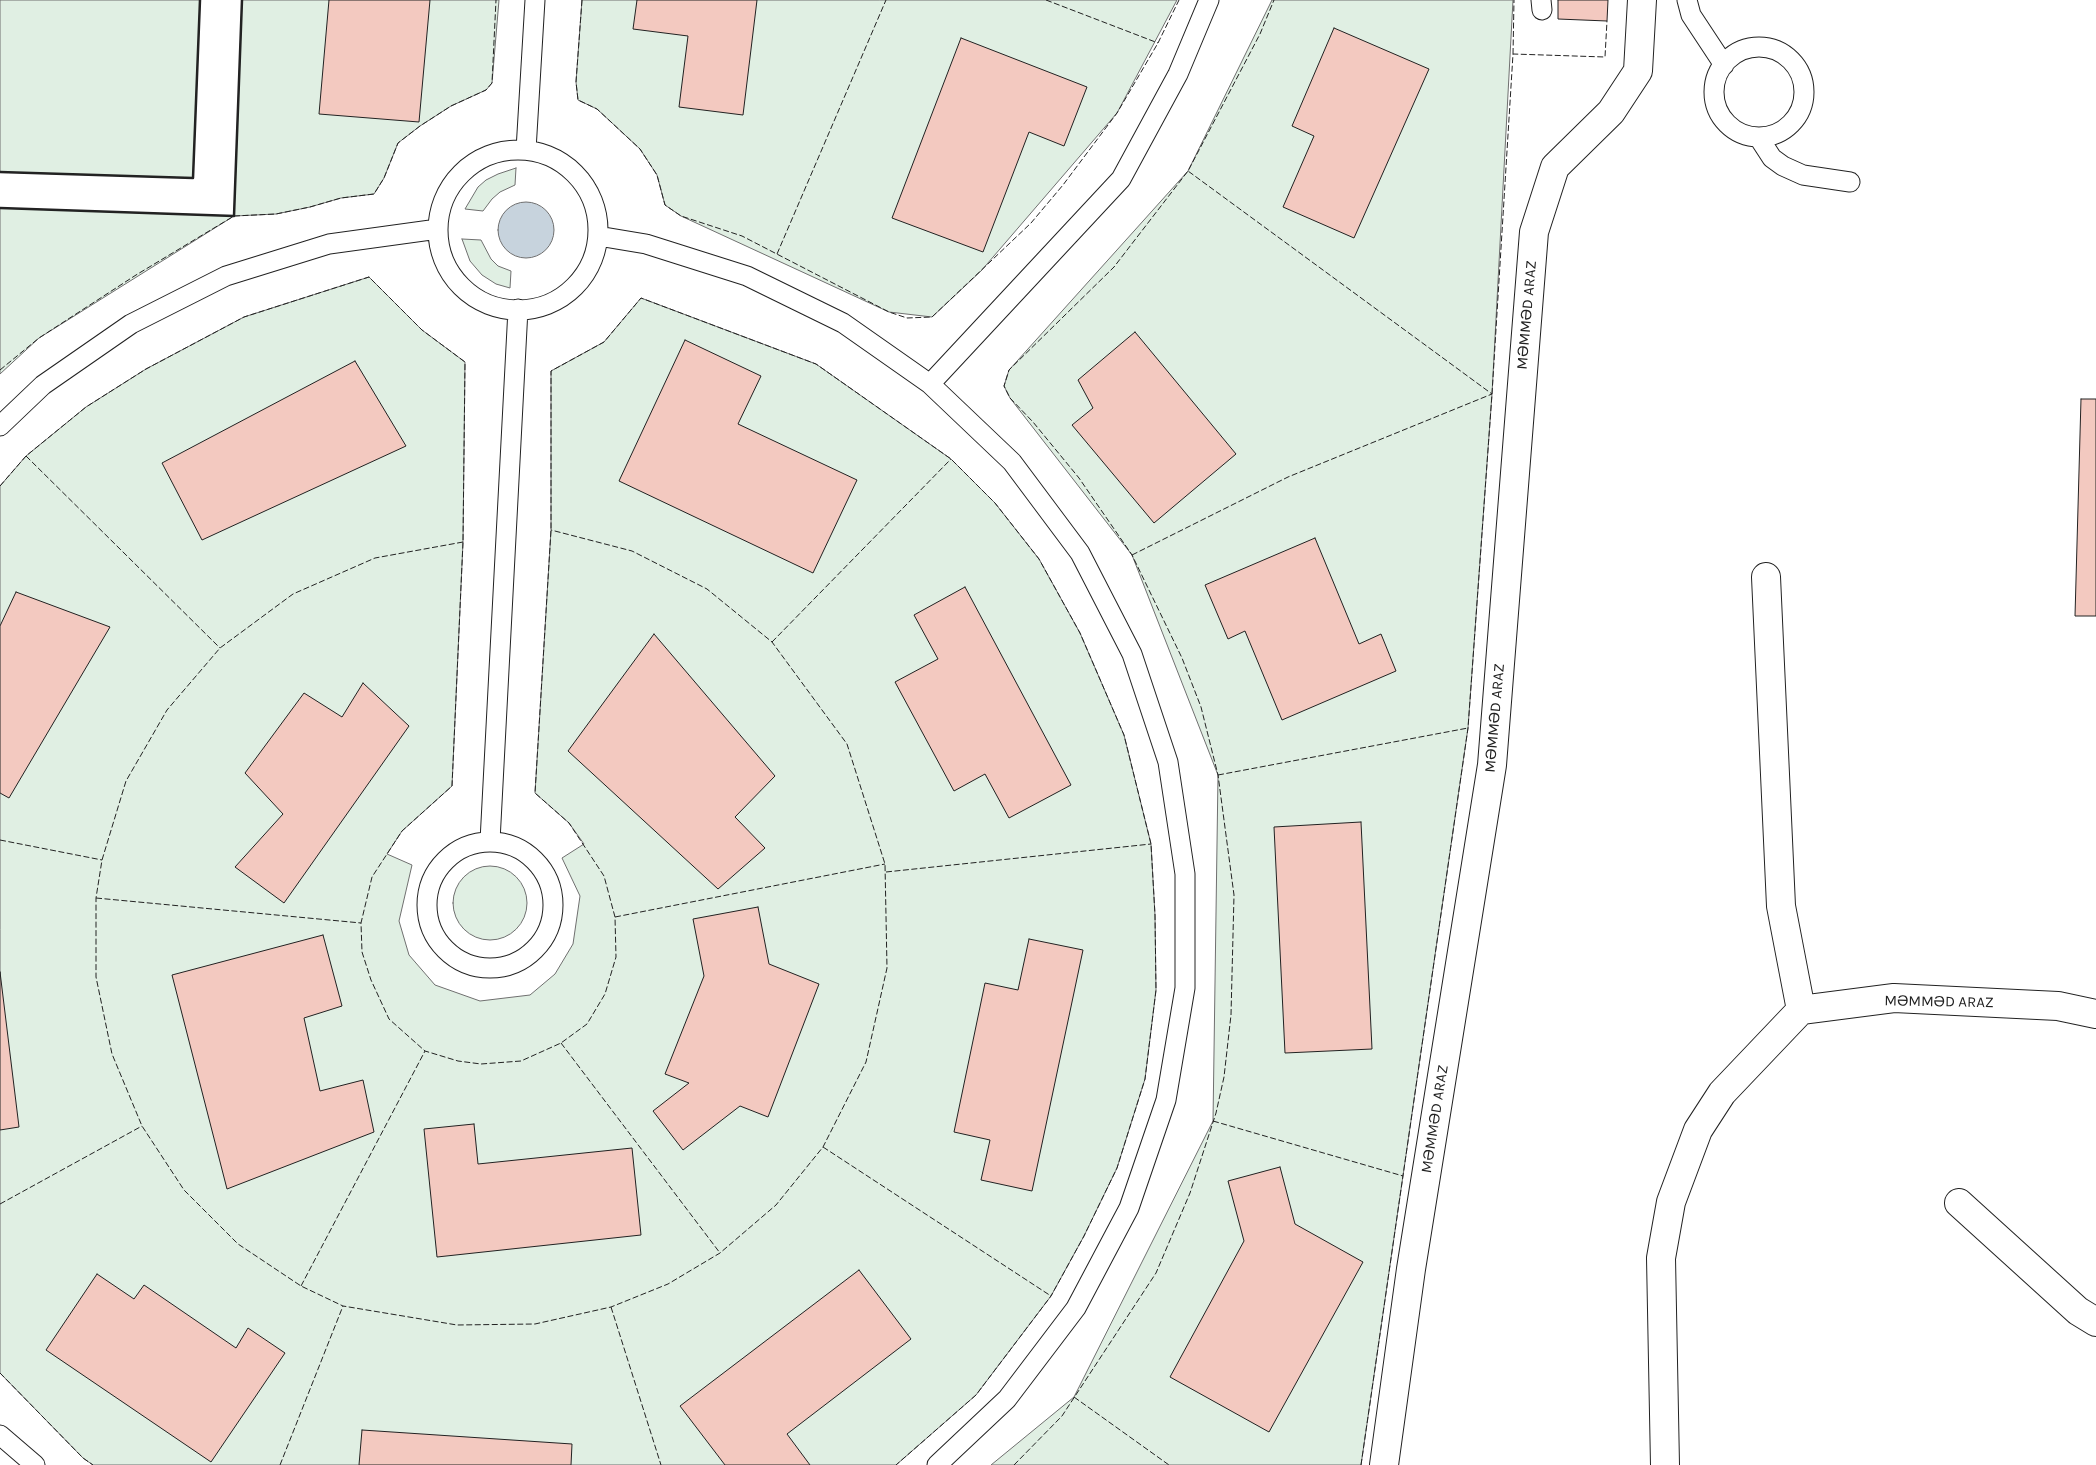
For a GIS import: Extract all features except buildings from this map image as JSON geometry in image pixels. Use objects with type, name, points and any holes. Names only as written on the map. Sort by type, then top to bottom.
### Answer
[{"type":"street","name":"MƏMMƏD ARAZ","points":[[1384,1465],[1412,1269],[1492,765],[1534,232],[1555,167],[1611,112],[1638,71],[1642,0]]},
{"type":"street","points":[[1665,1465],[1661,1258],[1671,1202],[1698,1130],[1722,1093],[1801,1010],[1782,906],[1766,577]]},
{"type":"street","name":"MƏMMƏD ARAZ","points":[[1801,1010],[1894,998],[2058,1006],[2096,1014]]},
{"type":"street","points":[[1959,1203],[2078,1311],[2096,1322]]},
{"type":"lane","points":[[526,150],[535,0]]},
{"type":"lane","points":[[930,384],[1122,179],[1178,74],[1209,0]]},
{"type":"lane","points":[[1687,0],[1691,15],[1724,64]]},
{"type":"lane","points":[[1759,46],[1774,49],[1788,57],[1798,69],[1804,84],[1804,100],[1798,115],[1788,127],[1774,135],[1759,138],[1744,135],[1730,127],[1719,115],[1714,100],[1714,84],[1719,69],[1724,64],[1730,57],[1744,49],[1759,46]]},
{"type":"lane","points":[[1759,138],[1772,158],[1783,166],[1803,175],[1850,182]]},
{"type":"lane","points":[[519,149],[526,150],[540,152],[558,160],[574,172],[587,188],[596,207],[597,248],[588,270],[574,288],[554,301],[532,309],[509,310],[486,304],[466,291],[451,274],[441,252],[438,229],[442,206],[450,187],[463,171],[480,159],[499,152],[519,149]]},
{"type":"lane","points":[[0,426],[43,385],[131,324],[226,276],[328,244],[438,229]]},
{"type":"lane","points":[[598,236],[646,244],[747,276],[843,323],[930,384],[1012,462],[1080,553],[1132,654],[1168,762],[1186,874],[1185,988],[1166,1100],[1129,1208],[1076,1308],[1007,1399],[937,1465]]},
{"type":"lane","points":[[490,841],[518,309]]},
{"type":"lane","points":[[490,841],[501,842],[522,849],[538,862],[550,882],[554,898],[552,920],[546,936],[531,953],[516,963],[494,969],[472,966],[452,956],[439,943],[429,923],[427,901],[430,884],[440,864],[462,847],[490,841]]},
{"type":"lane","points":[[0,1435],[35,1465]]},
{"type":"green space","points":[[0,0],[200,0],[193,178],[0,172]]},
{"type":"green space","points":[[242,0],[499,0],[492,83],[486,90],[451,106],[398,143],[384,178],[374,194],[341,198],[276,214],[234,216]]},
{"type":"green space","points":[[582,0],[1177,0],[1117,113],[981,271],[932,317],[889,312],[681,216],[665,205],[657,175],[640,149],[597,109],[578,100],[576,82]]},
{"type":"green space","points":[[1272,0],[1513,0],[1492,394],[1468,728],[1361,1465],[991,1465],[1074,1397],[1213,1121],[1218,775],[1132,555],[1010,398],[1004,386],[1009,370],[1188,171]]},
{"type":"green space","points":[[516,168],[515,185],[500,192],[483,211],[465,209],[478,187],[486,180]]},
{"type":"green space","points":[[0,208],[234,216],[39,338],[0,374]]},
{"type":"green space","points":[[462,239],[481,240],[491,259],[498,266],[511,271],[510,288],[496,284],[482,275],[470,261]]},
{"type":"green space","points":[[369,277],[422,330],[465,362],[463,542],[452,786],[402,831],[387,854],[412,865],[399,921],[409,955],[435,985],[480,1001],[530,995],[555,974],[573,944],[580,896],[562,858],[584,844],[569,823],[535,793],[551,530],[551,371],[604,342],[641,298],[816,364],[951,459],[995,503],[1039,559],[1080,633],[1124,735],[1151,844],[1155,915],[1156,990],[1145,1079],[1117,1168],[1084,1236],[1051,1296],[976,1395],[896,1465],[93,1465],[83,1458],[0,1373],[0,486],[26,456],[86,407],[146,369],[244,317]]},
{"type":"green space","points":[[483,866],[497,866],[511,872],[521,882],[527,896],[527,910],[521,924],[511,934],[497,940],[483,940],[469,934],[459,924],[453,910],[453,896],[459,882],[469,872]]},
{"type":"shaded area","points":[[520,202],[532,202],[542,206],[550,214],[554,230],[550,246],[542,254],[532,258],[520,258],[510,254],[502,246],[498,236],[498,224],[502,214],[510,206]]},
{"type":"fence","points":[[0,370],[39,338],[136,275],[234,216],[276,214],[341,198],[374,194],[384,178],[398,143],[451,106],[486,90],[492,83],[496,0]]},
{"type":"fence","points":[[582,0],[576,82],[578,100],[597,109],[640,149],[657,175],[665,205],[681,216],[742,236],[889,312],[907,318],[932,317],[1031,223],[1063,185],[1117,113],[1158,43],[1179,0]]},
{"type":"fence","points":[[777,254],[886,0]]},
{"type":"fence","points":[[1046,0],[1158,43]]},
{"type":"fence","points":[[1014,1465],[1062,1416],[1156,1273],[1190,1193],[1216,1113],[1224,1077],[1231,1015],[1234,895],[1218,775],[1201,707],[1182,658],[1132,555],[1079,478],[1033,422],[1010,398],[1004,386],[1009,370],[1114,267],[1188,171],[1260,34],[1274,0]]},
{"type":"fence","points":[[1513,54],[1514,0]]},
{"type":"fence","points":[[1361,1465],[1468,728],[1492,394],[1513,54],[1605,57],[1607,21]]},
{"type":"fence","points":[[1132,555],[1288,477],[1492,394],[1188,171]]},
{"type":"fence","points":[[0,486],[26,456],[86,407],[146,369],[244,317],[369,277],[422,330],[465,362],[463,542],[452,786],[402,831],[372,877],[361,923],[362,952],[371,980],[389,1019],[425,1051],[458,1061],[481,1064],[521,1061],[561,1043],[587,1024],[605,994],[616,957],[615,917],[604,876],[569,823],[535,793],[551,530],[551,371],[604,342],[641,298],[816,364],[951,459],[995,503],[1039,559],[1080,633],[1124,735],[1151,844],[1155,915],[1156,990],[1145,1079],[1117,1168],[1084,1236],[1051,1296],[976,1395],[896,1465]]},
{"type":"fence","points":[[26,456],[220,648]]},
{"type":"fence","points":[[772,642],[951,459]]},
{"type":"fence","points":[[463,542],[375,558],[293,594],[220,648],[167,710],[126,781],[102,860],[96,898],[96,977],[112,1054],[142,1126],[184,1190],[238,1244],[301,1286],[343,1306],[457,1325],[535,1324],[611,1307],[668,1284],[720,1253],[776,1205],[823,1147],[866,1062],[887,968],[885,864],[847,744],[772,642],[707,589],[632,551],[551,530]]},
{"type":"fence","points":[[1218,775],[1468,728]]},
{"type":"fence","points":[[0,840],[102,860]]},
{"type":"fence","points":[[886,872],[1151,844]]},
{"type":"fence","points":[[615,917],[885,864]]},
{"type":"fence","points":[[96,898],[361,923]]},
{"type":"fence","points":[[561,1043],[720,1253]]},
{"type":"fence","points":[[301,1286],[425,1051]]},
{"type":"fence","points":[[1213,1121],[1403,1176]]},
{"type":"fence","points":[[0,1204],[142,1126]]},
{"type":"fence","points":[[823,1147],[1051,1296]]},
{"type":"fence","points":[[280,1465],[343,1306]]},
{"type":"fence","points":[[611,1307],[661,1465]]},
{"type":"fence","points":[[0,1373],[83,1458],[93,1465]]},
{"type":"fence","points":[[1074,1397],[1169,1465]]},
{"type":"wall","points":[[0,172],[193,178],[200,0]]},
{"type":"wall","points":[[0,208],[234,216],[242,0]]}]
